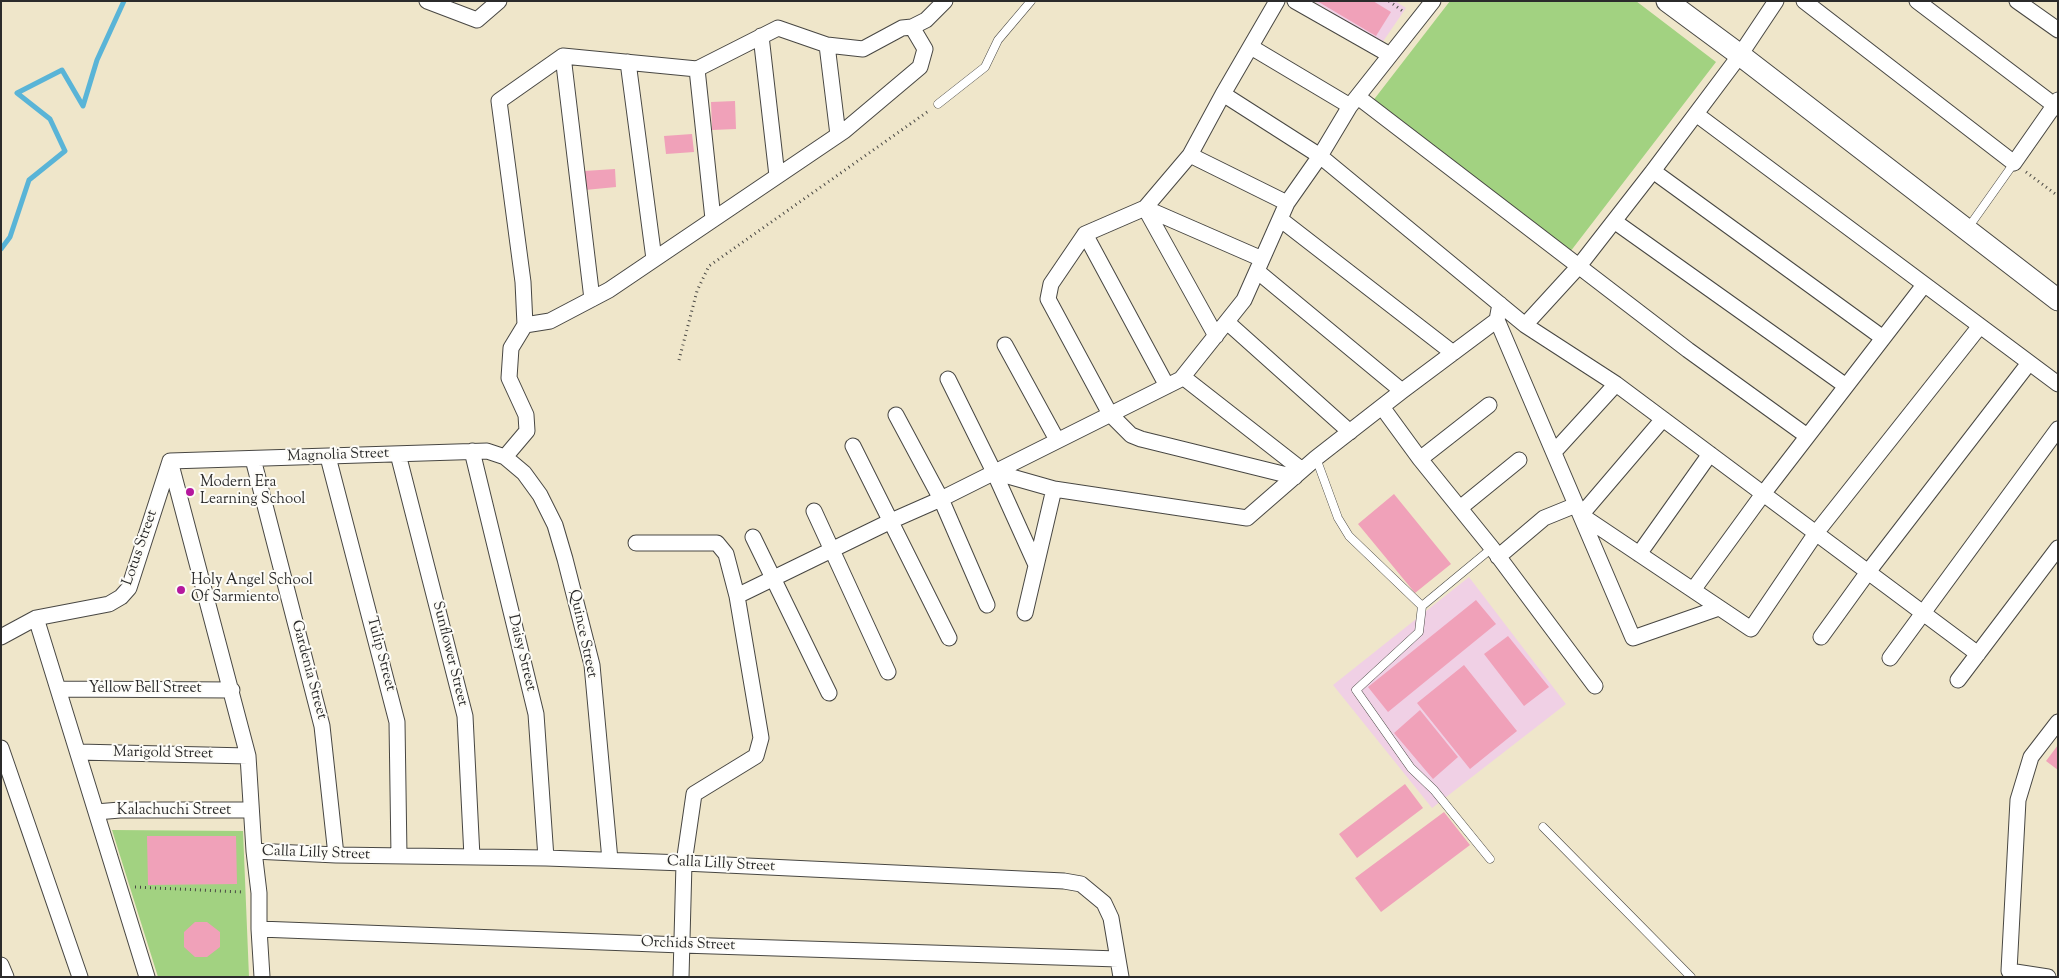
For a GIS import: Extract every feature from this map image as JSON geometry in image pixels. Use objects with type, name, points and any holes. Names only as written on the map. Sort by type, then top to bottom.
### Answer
[{"type":"street","points":[[427,1],[477,20],[499,1]]},
{"type":"street","points":[[505,457],[527,431],[526,415],[509,378],[511,348],[524,325],[523,282],[499,101],[563,56],[697,69],[778,28],[827,45],[864,49],[902,28],[912,27],[926,20],[945,1]]},
{"type":"street","points":[[1277,1],[1190,155],[1145,208],[1085,234],[1049,289],[1048,299],[1110,414],[1131,435],[1141,439],[1299,474]]},
{"type":"street","points":[[1295,1],[1390,55]]},
{"type":"street","points":[[737,596],[891,520],[941,499],[1182,377],[1244,300],[1287,203],[1320,156],[1354,102],[1433,1]]},
{"type":"street","points":[[1525,325],[1579,266],[1653,171],[1740,55],[1776,1]]},
{"type":"street","points":[[1804,1],[2014,163],[2056,104],[1917,1]]},
{"type":"street","points":[[2017,1],[2058,30]]},
{"type":"street","points":[[1677,4],[1740,55],[2058,300]]},
{"type":"street","points":[[524,325],[550,321],[609,290],[838,136],[920,67],[925,49],[912,27]]},
{"type":"street","points":[[761,36],[778,176]]},
{"type":"street","points":[[827,45],[838,136]]},
{"type":"street","points":[[1251,47],[1354,102],[1579,266],[1688,350],[1808,436]]},
{"type":"street","points":[[563,56],[592,299]]},
{"type":"street","points":[[628,62],[654,259]]},
{"type":"street","points":[[697,69],[713,219]]},
{"type":"street","points":[[1223,94],[1320,156],[1525,325],[1616,384],[1978,654]]},
{"type":"street","points":[[1696,114],[2058,384]]},
{"type":"street","points":[[1190,155],[1287,203]]},
{"type":"street","points":[[1653,171],[1883,338]]},
{"type":"street","points":[[1145,208],[1260,265],[1402,391]]},
{"type":"street","points":[[1145,208],[1216,336]]},
{"type":"street","points":[[1280,219],[1453,353]]},
{"type":"street","points":[[1614,221],[1846,386]]},
{"type":"street","points":[[1085,234],[1167,386]]},
{"type":"street","points":[[1693,590],[1763,494],[1924,284]]},
{"type":"street","points":[[1500,304],[1497,320],[1633,638],[1719,608]]},
{"type":"street","points":[[994,472],[1054,489],[1248,518],[1316,458],[1497,320]]},
{"type":"street","points":[[1227,322],[1350,432]]},
{"type":"street","points":[[1579,510],[1639,554],[1750,629],[1816,533],[1980,326]]},
{"type":"street","points":[[1005,345],[1057,440]]},
{"type":"street","points":[[1822,637],[1868,572],[2029,363]]},
{"type":"street","points":[[1182,377],[1299,474]]},
{"type":"street","points":[[948,379],[994,472],[1036,565]]},
{"type":"street","points":[[1554,452],[1616,384]]},
{"type":"street","points":[[1420,459],[1489,405]]},
{"type":"street","points":[[1382,407],[1595,686]]},
{"type":"street","points":[[896,415],[941,499],[986,605]]},
{"type":"street","points":[[1495,553],[1544,518],[1579,510],[1663,419]]},
{"type":"street","points":[[1890,658],[2058,429]]},
{"type":"street","points":[[853,446],[949,638]]},
{"type":"street","name":"Magnolia Street","points":[[170,461],[472,451],[487,451],[505,457]]},
{"type":"street","name":"Daisy Street","points":[[472,451],[536,714],[546,858]]},
{"type":"street","name":"Sunflower Street","points":[[398,454],[465,716],[472,857]]},
{"type":"street","points":[[1639,554],[1710,454]]},
{"type":"street","name":"Tulip Street","points":[[328,457],[397,722],[399,856]]},
{"type":"street","name":"Quince Street","points":[[505,457],[524,473],[540,495],[555,526],[565,559],[592,666],[610,860]]},
{"type":"street","name":"Gardenia Street","points":[[253,459],[322,726],[336,855]]},
{"type":"street","points":[[1460,508],[1519,460]]},
{"type":"street","points":[[170,461],[248,756],[254,851],[259,893],[262,977]]},
{"type":"street","name":"Lotus Street","points":[[1,637],[36,618],[109,604],[121,597],[129,588],[170,461]]},
{"type":"street","points":[[1025,613],[1054,489]]},
{"type":"street","points":[[814,511],[830,550],[888,672]]},
{"type":"street","points":[[753,537],[829,693]]},
{"type":"street","points":[[636,543],[716,543],[726,554],[737,596],[761,738],[756,756],[695,792],[684,863],[681,977]]},
{"type":"street","points":[[1958,680],[2058,548]]},
{"type":"street","points":[[36,618],[147,977]]},
{"type":"street","name":"Yellow Bell Street","points":[[59,689],[232,690]]},
{"type":"street","points":[[2048,977],[2009,971],[2018,800],[2031,757],[2058,722]]},
{"type":"street","points":[[1,748],[80,977]]},
{"type":"street","name":"Marigold Street","points":[[78,752],[248,756]]},
{"type":"street","name":"Kalachuchi Street","points":[[96,812],[120,810],[251,810]]},
{"type":"street","name":"Calla Lilly Street","points":[[254,851],[336,855],[610,860],[1064,881],[1080,884],[1093,892],[1104,903],[1111,918],[1121,977]]},
{"type":"street","name":"Orchids Street","points":[[259,929],[1118,959]]},
{"type":"street","points":[[1,965],[6,977]]},
{"type":"lane","points":[[938,104],[985,67],[998,40],[1031,1]]},
{"type":"lane","points":[[1967,229],[2014,163]]},
{"type":"lane","points":[[1316,458],[1338,518],[1349,536],[1422,606]]},
{"type":"lane","points":[[1490,859],[1434,790],[1411,768],[1356,690],[1419,632],[1422,606],[1495,553]]},
{"type":"lane","points":[[1543,827],[1691,977]]},
{"type":"path","points":[[1389,1],[1402,10]]},
{"type":"path","points":[[679,360],[697,291],[709,266],[938,104]]},
{"type":"path","points":[[2014,163],[2058,196]]},
{"type":"path","points":[[119,886],[259,893]]},
{"type":"shaded area","points":[[1313,1],[1395,1],[1406,8],[1382,43]]},
{"type":"shaded area","points":[[1469,577],[1566,704],[1432,808],[1333,685]]},
{"type":"green space","points":[[1450,1],[1636,1],[1716,62],[1570,252],[1372,102]]},
{"type":"green space","points":[[112,830],[243,831],[249,977],[158,977]]},
{"type":"building","points":[[1317,1],[1373,1],[1391,12],[1376,36]]},
{"type":"building","points":[[735,101],[736,129],[712,130],[711,102]]},
{"type":"building","points":[[692,134],[694,152],[666,154],[664,136]]},
{"type":"building","points":[[615,169],[616,187],[585,190],[584,171]]},
{"type":"building","points":[[1394,494],[1451,564],[1415,593],[1358,524]]},
{"type":"building","points":[[1476,600],[1496,624],[1388,712],[1368,687]]},
{"type":"building","points":[[1508,636],[1549,687],[1524,706],[1484,654]]},
{"type":"building","points":[[1464,665],[1517,731],[1470,769],[1417,703]]},
{"type":"building","points":[[1420,710],[1458,757],[1433,779],[1394,733]]},
{"type":"building","points":[[2058,745],[2058,770],[2046,761]]},
{"type":"building","points":[[1405,784],[1423,808],[1357,858],[1339,834]]},
{"type":"building","points":[[1444,812],[1470,845],[1381,912],[1355,878]]},
{"type":"building","points":[[147,836],[236,836],[237,884],[148,885]]},
{"type":"building","points":[[195,922],[207,922],[220,932],[220,947],[207,957],[195,957],[184,947],[184,932]]},
{"type":"waterway","points":[[1,249],[10,237],[29,180],[65,151],[50,119],[17,93],[62,70],[83,106],[97,60],[124,1]]},
{"type":"place","name":"Modern Era Learning School","points":[[190,492]]},
{"type":"place","name":"Holy Angel School Of Sarmiento","points":[[181,590]]}]
